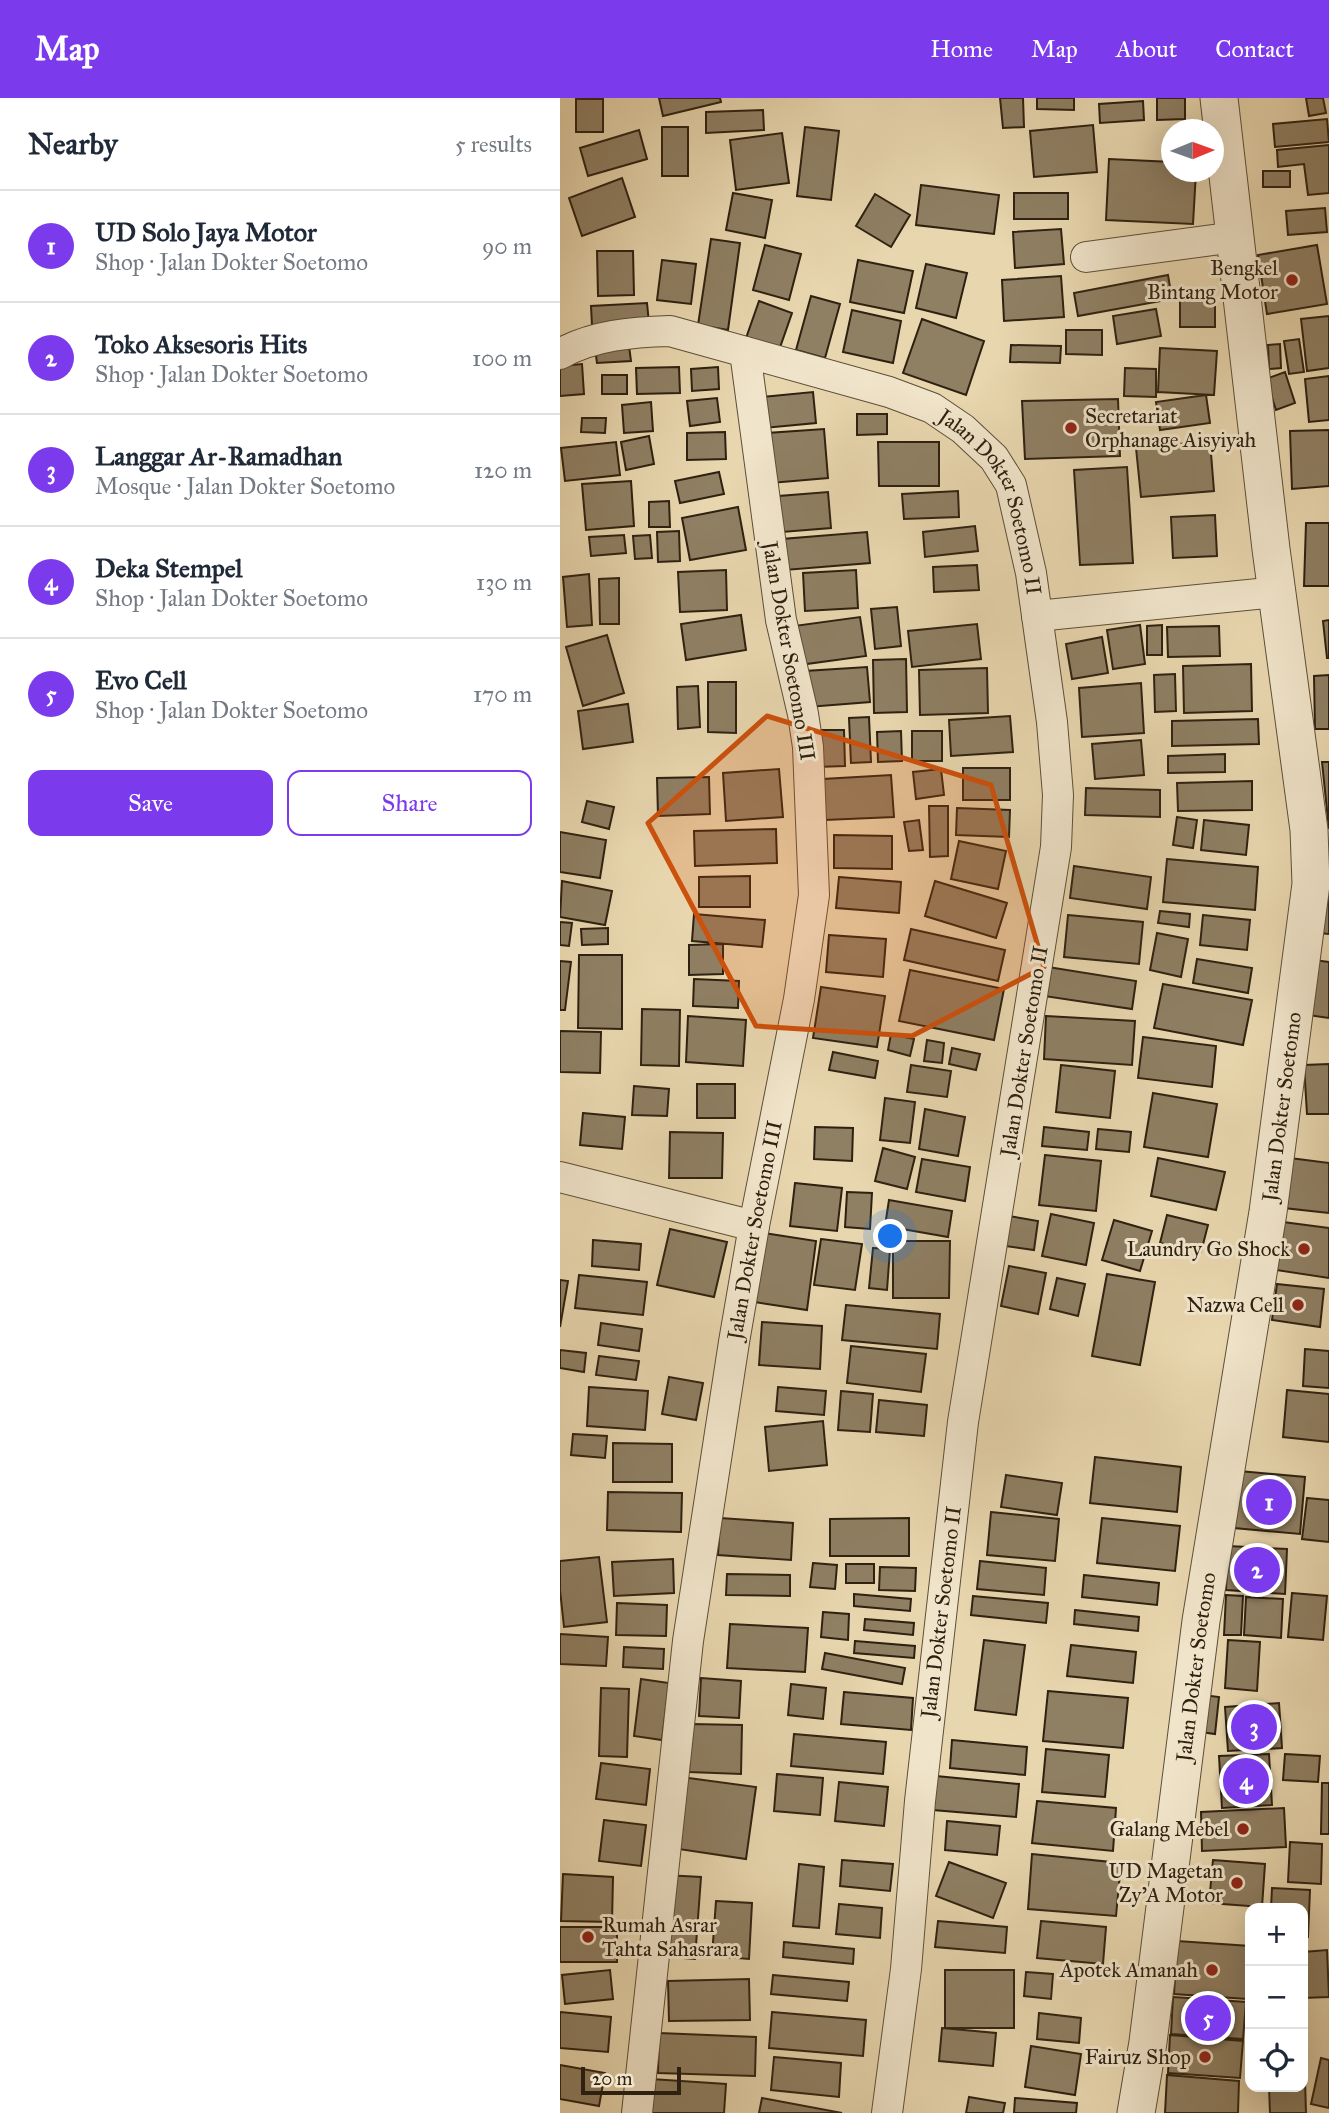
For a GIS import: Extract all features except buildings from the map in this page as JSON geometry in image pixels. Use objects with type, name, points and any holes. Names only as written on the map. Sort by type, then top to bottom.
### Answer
[{"type":"street","name":"Jalan Dokter Soetomo","points":[[1136,2113],[1148,2042],[1201,1621],[1268,1212],[1311,884],[1309,830],[1277,592],[1219,98]]},
{"type":"street","points":[[1086,257],[1235,237]]},
{"type":"street","name":"Jalan Dokter Soetomo II","points":[[560,354],[571,347],[603,338],[638,332],[670,331],[889,392],[932,408],[963,429],[994,458],[1011,485],[1031,573],[1052,722],[1058,795],[1056,847],[963,1422],[920,1801],[906,1969],[887,2113]]},
{"type":"street","name":"Jalan Dokter Soetomo III","points":[[637,2113],[688,1641],[754,1226],[799,999],[814,895],[808,747],[781,620],[745,352]]},
{"type":"street","points":[[1037,616],[1277,592]]},
{"type":"street","points":[[560,1177],[754,1226]]},
{"type":"highlighted area","points":[[767,716],[991,785],[1044,967],[912,1036],[756,1026],[648,823]]},
{"type":"place","name":"Bengkel Bintang Motor","points":[[1292,280]]},
{"type":"place","name":"Secretariat Orphanage Aisyiyah","points":[[1071,428]]},
{"type":"place","name":"Laundry Go Shock","points":[[1304,1249]]},
{"type":"place","name":"Nazwa Cell","points":[[1298,1305]]},
{"type":"place","name":"UD Solo Jaya Motor","points":[[1269,1502]]},
{"type":"place","name":"Toko Aksesoris Hits","points":[[1257,1570]]},
{"type":"place","name":"Langgar Ar-Ramadhan","points":[[1254,1727]]},
{"type":"place","name":"Deka Stempel","points":[[1246,1781]]},
{"type":"place","name":"Galang Mebel","points":[[1243,1829]]},
{"type":"place","name":"UD Magetan Zy'A Motor","points":[[1237,1883]]},
{"type":"place","name":"Rumah Asrar Tahta Sahasrara","points":[[588,1937]]},
{"type":"place","name":"Apotek Amanah","points":[[1212,1970]]},
{"type":"place","name":"Evo Cell","points":[[1208,2018]]},
{"type":"place","name":"Fairuz Shop","points":[[1205,2057]]}]
